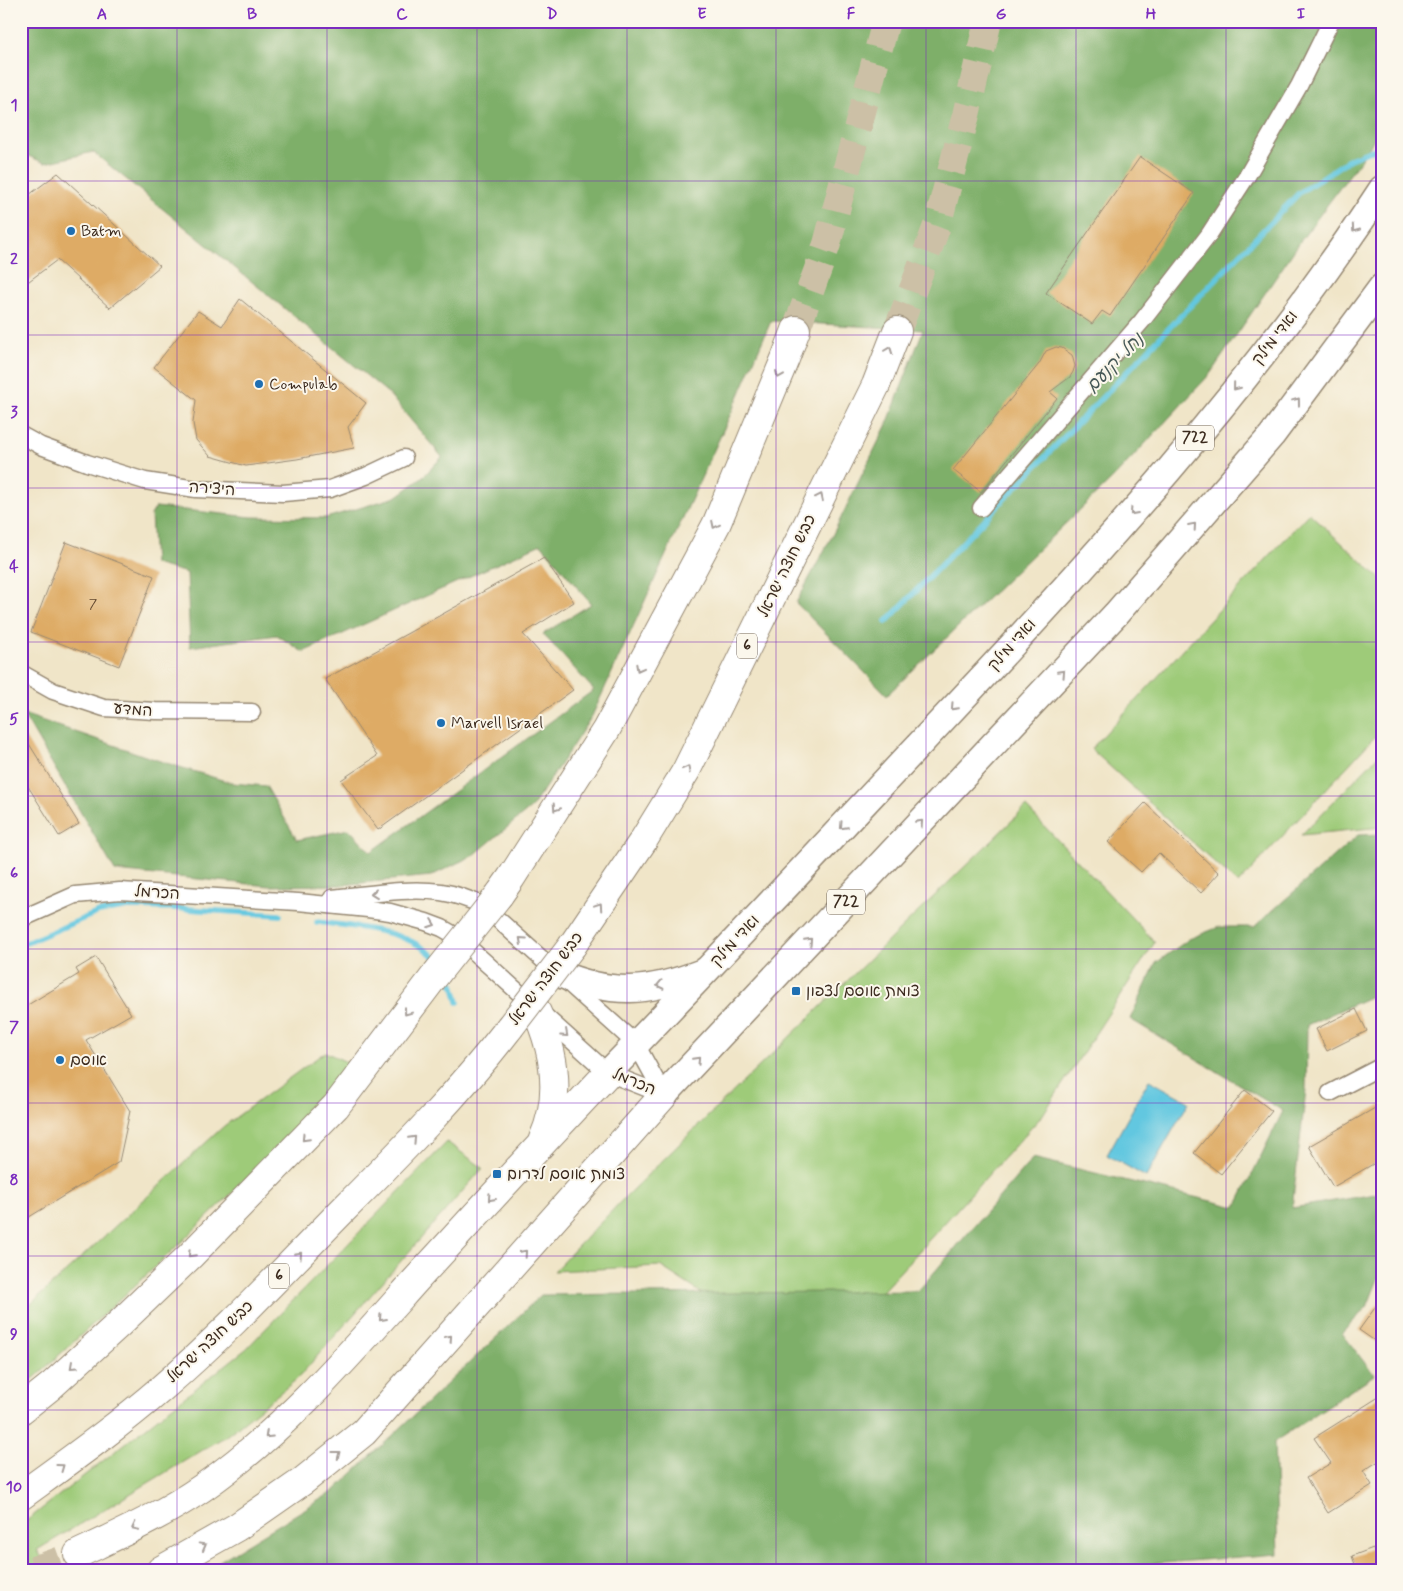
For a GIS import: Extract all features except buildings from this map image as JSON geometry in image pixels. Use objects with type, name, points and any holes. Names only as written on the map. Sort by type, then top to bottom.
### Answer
[{"type":"highway","points":[[21,1410],[51,1386],[190,1256],[336,1106],[499,895],[606,730],[712,533],[786,360],[796,330]]},
{"type":"highway","name":"כביש חוצה ישראל","points":[[21,1496],[82,1452],[162,1388],[238,1317],[418,1134],[488,1055],[572,946],[643,841],[686,771],[876,385],[896,331]]},
{"type":"highway","points":[[534,1006],[548,1039],[554,1092],[548,1128],[540,1145]]},
{"type":"highway","points":[[78,1554],[148,1520],[201,1489],[254,1449],[345,1359],[509,1177],[608,1073]]},
{"type":"highway","points":[[160,1570],[237,1527],[303,1481],[364,1432],[664,1095]]},
{"type":"main road","name":"ואדי מילק","points":[[608,1073],[1004,654],[1149,495],[1281,332],[1382,189]]},
{"type":"main road","name":"722","points":[[664,1095],[1116,614],[1272,435],[1382,287]]},
{"type":"main road","points":[[558,973],[577,981],[603,988],[629,990],[655,987],[706,971]]},
{"type":"street","points":[[982,508],[1142,321],[1208,236],[1247,176],[1299,86],[1332,21]]},
{"type":"street","name":"היצירה","points":[[21,435],[41,446],[87,464],[145,481],[196,489],[283,493],[330,489],[366,476],[404,458]]},
{"type":"street","name":"המדע","points":[[21,673],[53,691],[104,708],[155,711],[252,712]]},
{"type":"street","name":"הכרמל","points":[[21,919],[75,895],[120,890],[298,902],[390,912],[442,928],[462,941],[608,1073],[664,1095]]},
{"type":"street","name":"הכרמל","points":[[298,902],[389,892],[418,891],[440,892],[463,897],[482,905],[636,1044],[664,1095]]},
{"type":"street","points":[[1330,1093],[1382,1066]]},
{"type":"green space","points":[[21,21],[1382,21],[1382,123],[1368,150],[1302,239],[1210,374],[1113,478],[887,695],[796,603],[831,538],[888,422],[923,330],[771,321],[737,400],[592,716],[533,806],[474,855],[431,876],[341,885],[270,886],[115,871],[23,714],[160,761],[232,783],[266,786],[297,840],[349,829],[371,852],[594,690],[543,634],[591,604],[541,544],[303,652],[277,635],[190,647],[187,573],[154,564],[151,515],[156,507],[252,517],[326,518],[396,497],[422,478],[442,457],[388,393],[93,152],[45,163],[21,153]]},
{"type":"green space","points":[[1309,513],[1382,580],[1382,729],[1238,884],[1091,749]]},
{"type":"green space","points":[[1382,752],[1382,827],[1301,835]]},
{"type":"green space","points":[[1026,807],[1155,942],[1042,1116],[867,1308],[738,1317],[660,1266],[554,1271],[629,1193]]},
{"type":"green space","points":[[1382,834],[1382,1016],[1374,995],[1307,1025],[1306,1090],[1292,1208],[1382,1193],[1382,1269],[1367,1307],[1342,1333],[1374,1375],[1274,1442],[1278,1554],[1151,1564],[1151,1570],[205,1570],[334,1491],[541,1295],[918,1291],[1033,1158],[1236,1207],[1283,1111],[1130,1019],[1156,963],[1189,939],[1219,927],[1254,927],[1358,835]]},
{"type":"green space","points":[[325,1052],[353,1065],[249,1177],[153,1269],[21,1390],[21,1313],[224,1126]]},
{"type":"green space","points":[[447,1142],[483,1168],[297,1379],[226,1436],[37,1550],[50,1570],[21,1570],[21,1525],[246,1349]]},
{"type":"water","points":[[1149,1080],[1189,1102],[1146,1177],[1107,1155]]},
{"type":"waterway","name":"נחל יקנעם","points":[[886,622],[1299,193],[1350,159],[1382,146]]},
{"type":"waterway","points":[[21,945],[99,912],[129,907],[280,915]]},
{"type":"waterway","points":[[317,922],[365,928],[398,936],[427,950],[438,961]]},
{"type":"waterway","points":[[447,972],[458,1002]]},
{"type":"tunnel","points":[[796,330],[827,244],[886,21]]},
{"type":"tunnel","points":[[897,331],[937,226],[988,21]]},
{"type":"tunnel","points":[[34,1570],[78,1554]]},
{"type":"place","name":"Batm","points":[[71,231]]},
{"type":"place","name":"Compulab","points":[[259,384]]},
{"type":"place","name":"Marvell Israel","points":[[441,723]]},
{"type":"place","name":"צומת אוסם לצפון","points":[[796,991]]},
{"type":"place","name":"אוסם","points":[[60,1060]]},
{"type":"place","name":"צומת אוסם לדרום","points":[[497,1174]]}]
